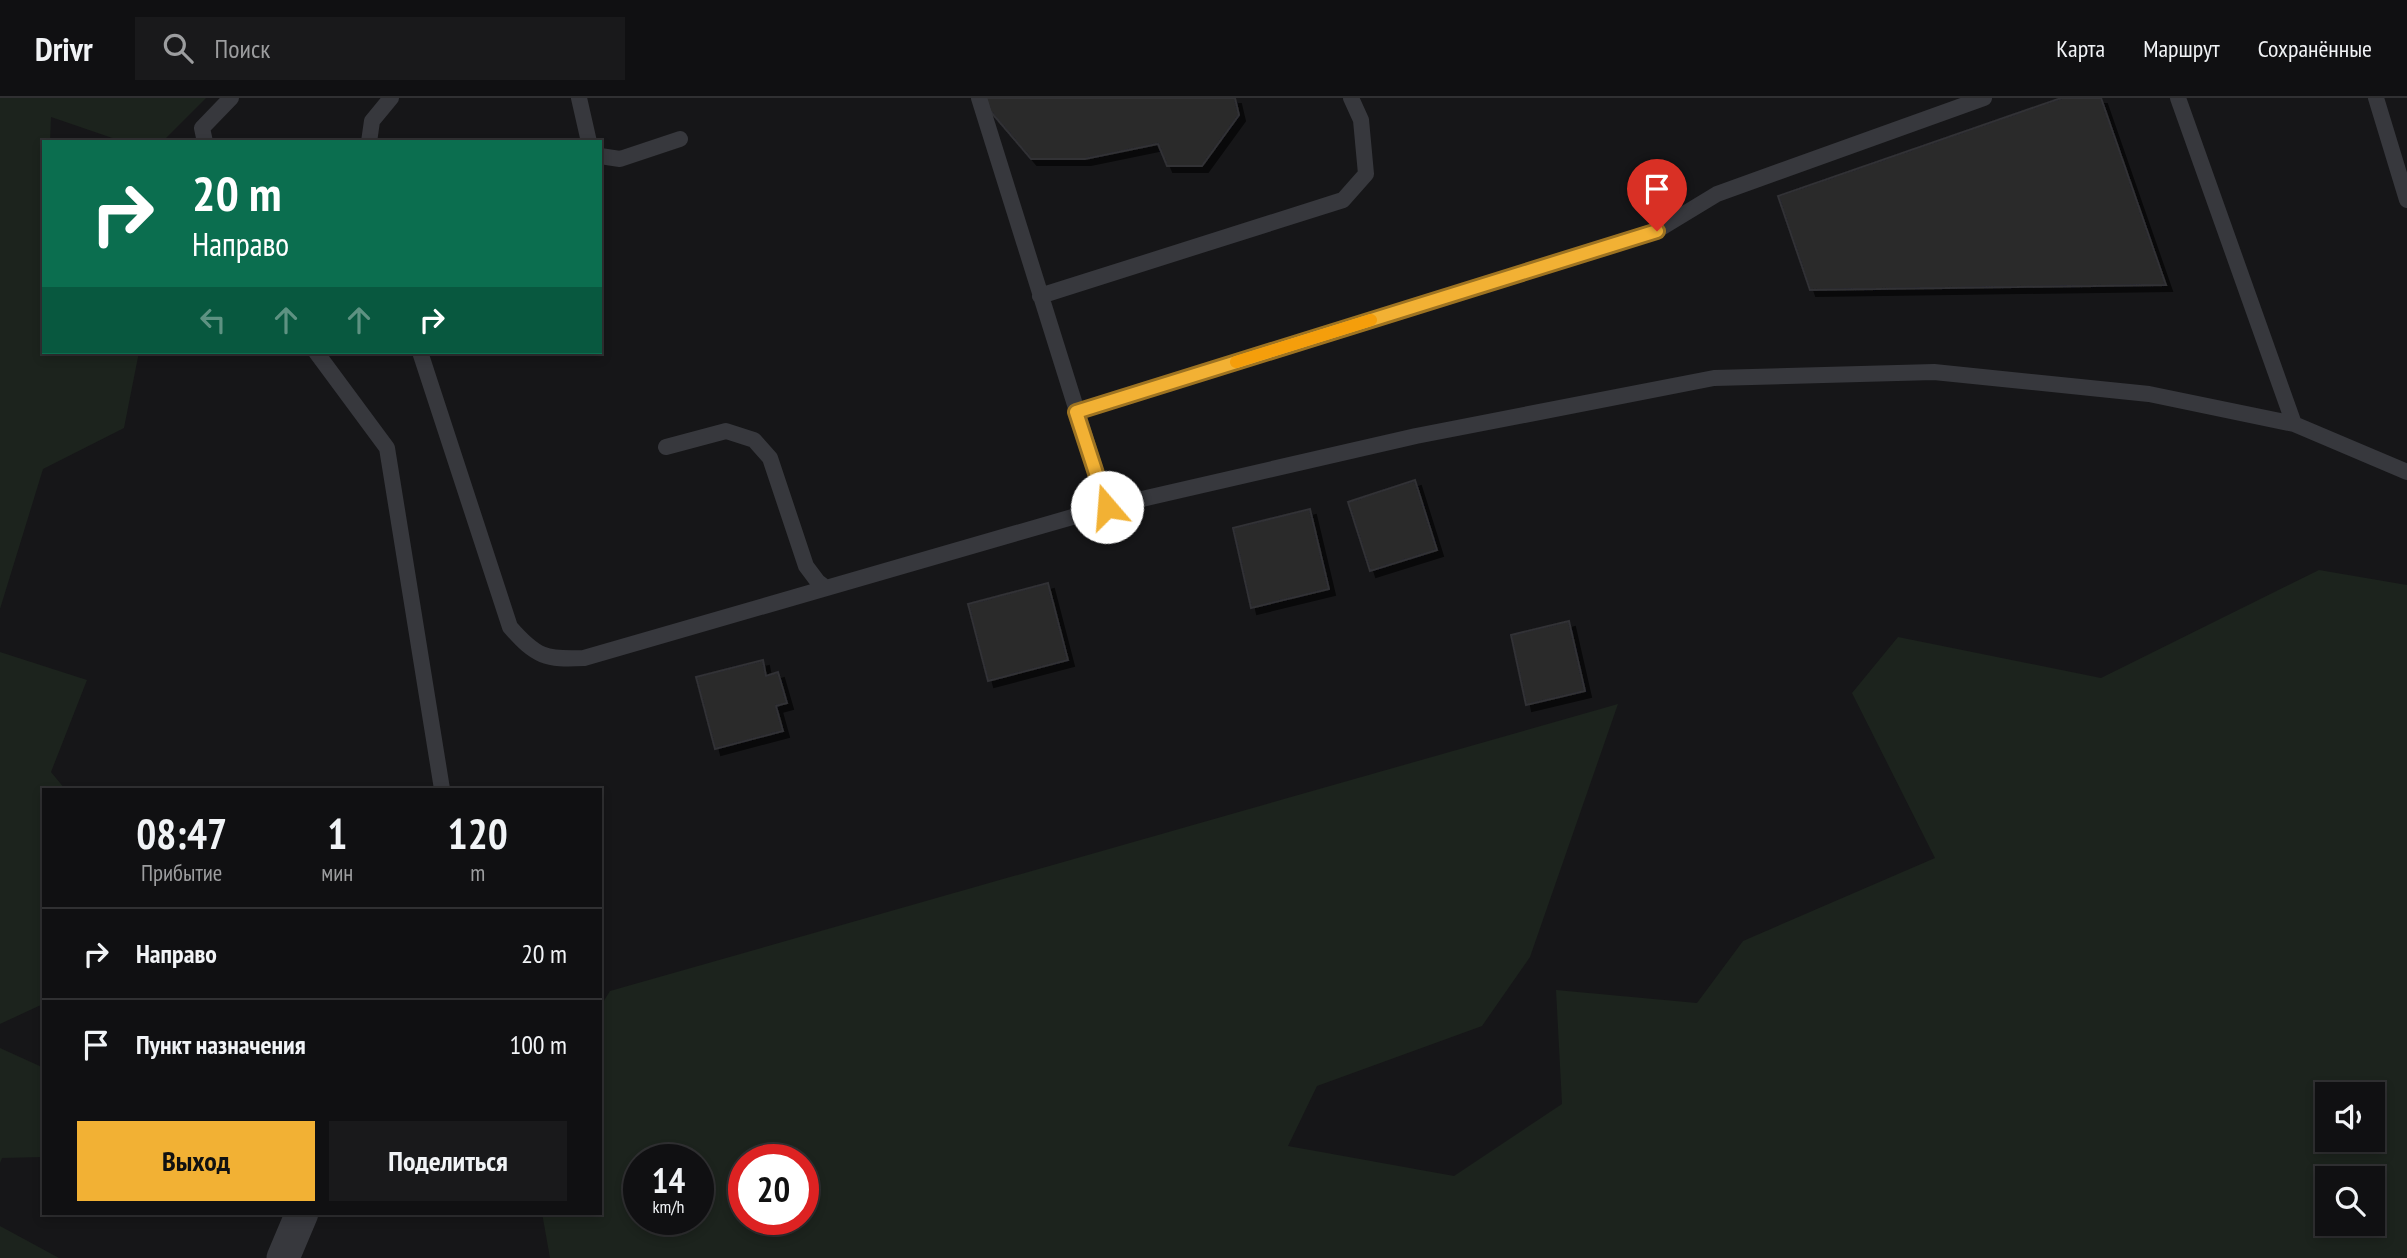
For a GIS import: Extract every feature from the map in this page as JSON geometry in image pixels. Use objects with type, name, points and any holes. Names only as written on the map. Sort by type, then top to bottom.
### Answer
[{"type":"street","points":[[283,1258],[301,1215]]},
{"type":"lane","points":[[205,140],[202,128],[231,98]]},
{"type":"lane","points":[[369,140],[372,121],[391,98]]},
{"type":"lane","points":[[579,98],[589,140]]},
{"type":"lane","points":[[979,98],[1107,507]]},
{"type":"lane","points":[[1040,296],[1343,200],[1366,174],[1361,120],[1351,98]]},
{"type":"lane","points":[[1076,412],[1657,231],[1717,194],[1984,98]]},
{"type":"lane","points":[[2178,98],[2294,424]]},
{"type":"lane","points":[[2376,98],[2407,201]]},
{"type":"lane","points":[[602,156],[620,159],[680,139]]},
{"type":"lane","points":[[317,354],[387,448],[442,788]]},
{"type":"lane","points":[[421,354],[510,627],[526,646],[554,659],[584,657],[1107,507],[1416,436],[1714,378],[1934,372],[2149,394],[2294,424],[2407,472]]},
{"type":"lane","points":[[666,447],[726,431],[754,440],[770,458],[806,566],[826,588]]},
{"type":"shaded area","points":[[0,98],[206,98],[164,140],[118,140],[51,117],[50,140],[42,140],[42,354],[139,354],[124,428],[43,469],[0,609]]},
{"type":"shaded area","points":[[2319,570],[2407,585],[2407,1258],[550,1258],[542,1215],[602,1215],[602,1004],[610,991],[1618,704],[1530,957],[1482,1026],[1317,1086],[1288,1146],[1454,1176],[1562,1104],[1556,990],[1697,1003],[1743,941],[1935,858],[1852,693],[1898,637],[2101,678]]},
{"type":"shaded area","points":[[0,652],[87,680],[51,772],[64,788],[42,788],[42,1004],[0,1024]]},
{"type":"shaded area","points":[[0,1048],[42,1067],[42,1157],[2,1158],[0,1163]]},
{"type":"shaded area","points":[[0,1226],[59,1258],[0,1258]]},
{"type":"building","points":[[986,98],[1235,98],[1239,115],[1202,166],[1167,166],[1158,144],[1085,159],[1031,159],[990,111]]},
{"type":"building","points":[[2061,98],[2101,98],[2166,285],[1810,290],[1778,196]]},
{"type":"building","points":[[1415,480],[1437,550],[1370,571],[1348,502]]},
{"type":"building","points":[[1310,509],[1329,589],[1251,608],[1233,528]]},
{"type":"building","points":[[1048,583],[1068,660],[988,681],[968,604]]},
{"type":"building","points":[[1569,621],[1585,691],[1526,705],[1511,635]]},
{"type":"building","points":[[763,660],[766,676],[778,672],[787,703],[776,706],[783,731],[715,749],[696,677]]},
{"type":"slow traffic","points":[[1236,362],[1371,320]]},
{"type":"route","points":[[1107,507],[1076,412],[1657,231]]}]
